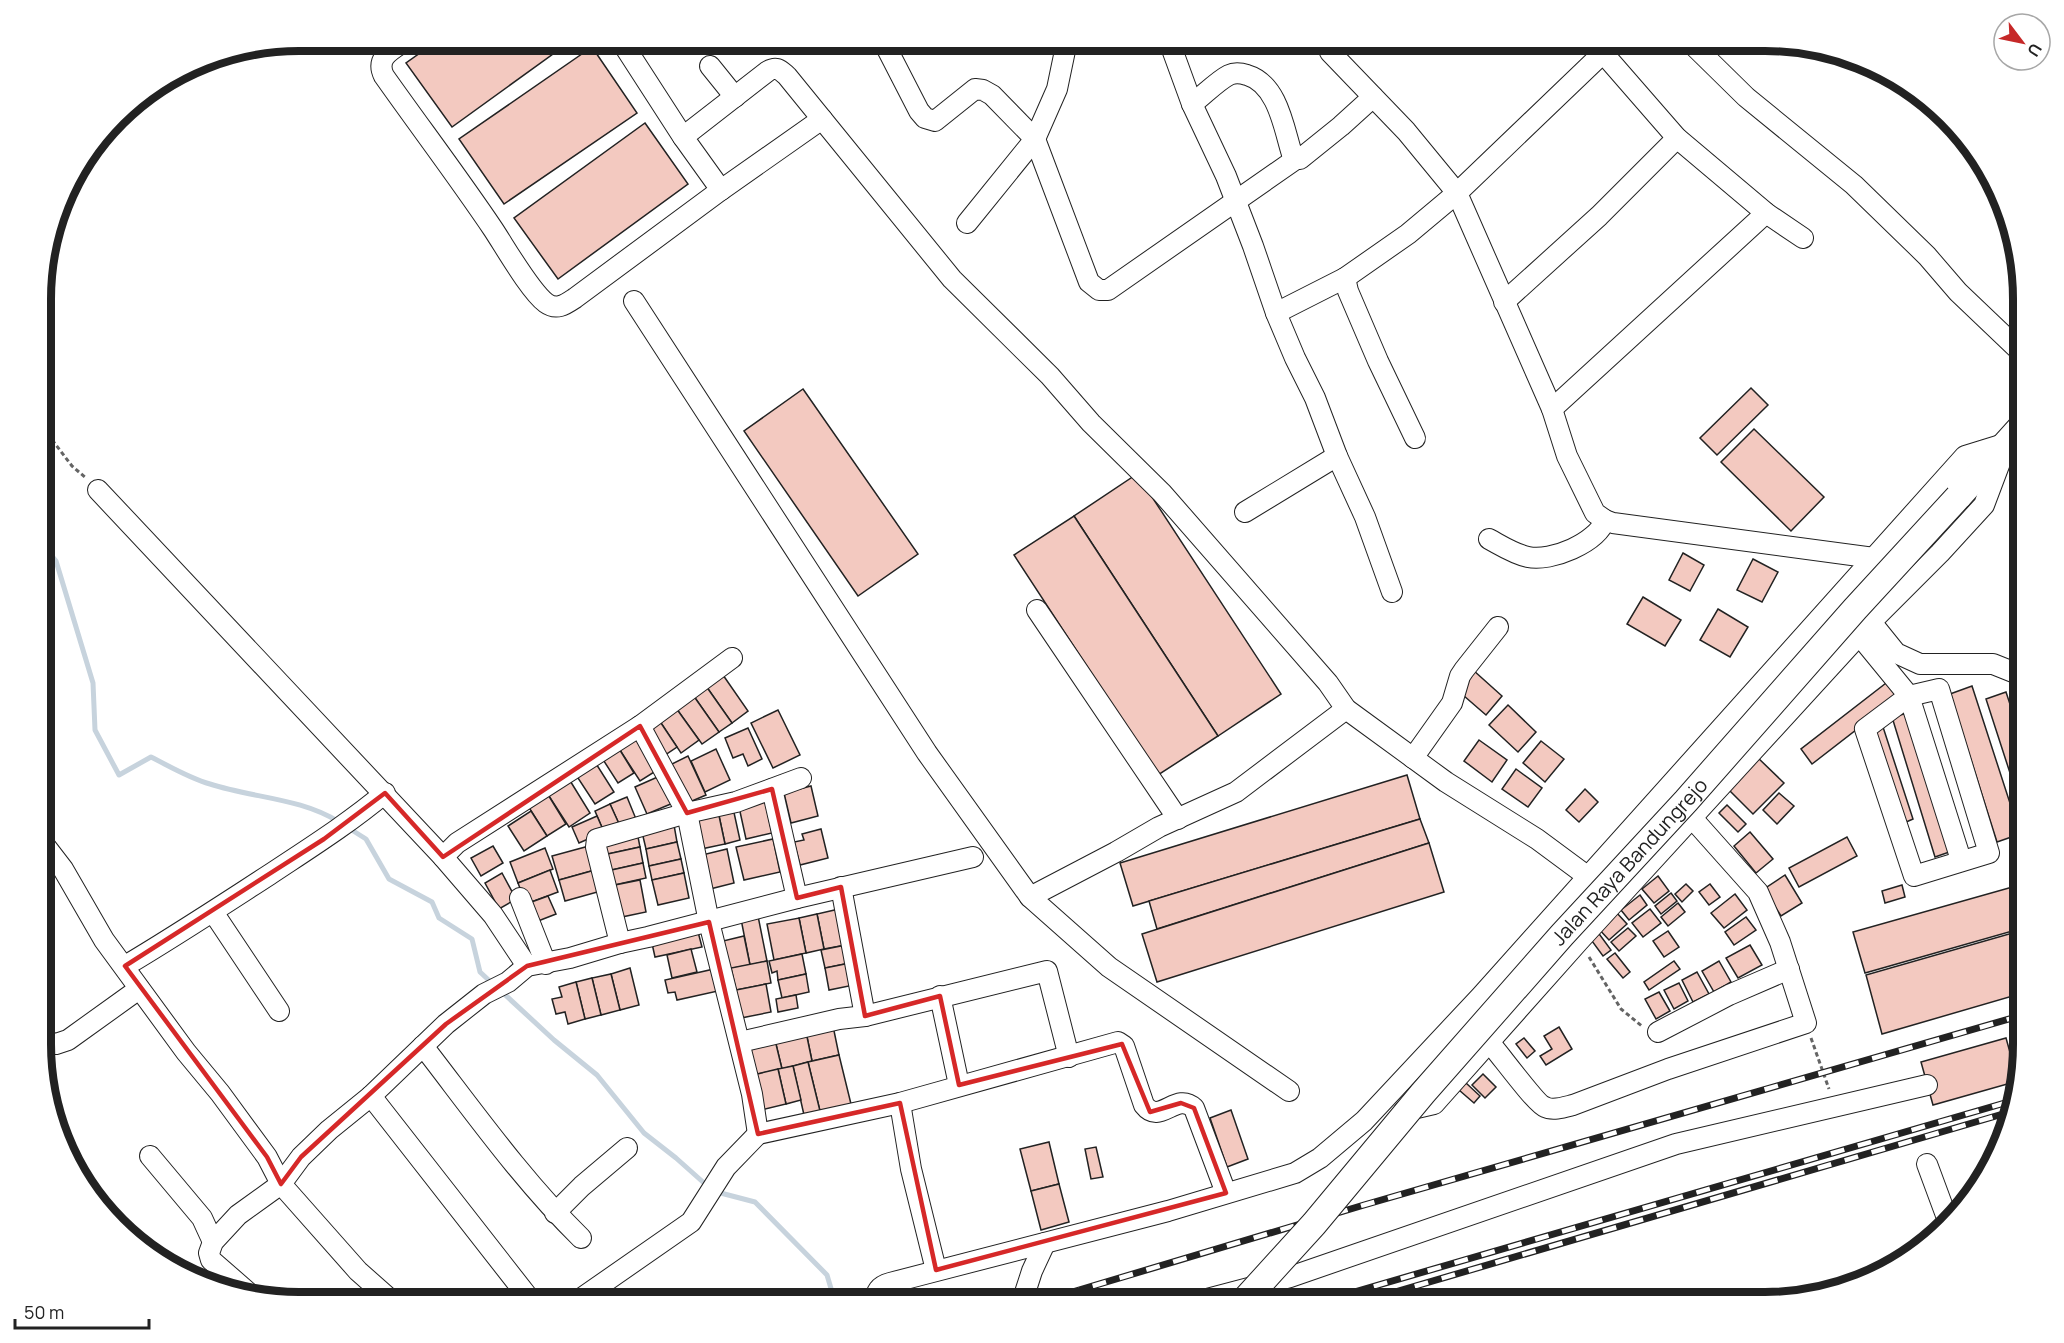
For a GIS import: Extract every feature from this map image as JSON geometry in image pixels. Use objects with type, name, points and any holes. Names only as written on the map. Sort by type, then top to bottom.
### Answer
[{"type":"main road","name":"Jalan Raya Bandungrejo","points":[[1252,1292],[1314,1224],[1423,1093],[1562,935],[1686,801],[2013,436]]},
{"type":"street","points":[[391,51],[384,56],[381,69],[384,76],[536,293],[547,304],[562,306],[822,119]]},
{"type":"street","points":[[628,51],[682,137],[721,190]]},
{"type":"street","points":[[889,51],[925,118],[935,121],[975,89],[983,90],[992,95],[1035,140],[1089,282],[1099,290],[1108,290],[1296,159],[1306,156],[1373,97]]},
{"type":"street","points":[[967,223],[1035,140],[1057,89],[1065,51]]},
{"type":"street","points":[[1173,51],[1192,104],[1236,202],[1276,313],[1365,517],[1392,592]]},
{"type":"street","points":[[1330,51],[1406,131],[1457,194],[1552,409],[1567,456],[1595,513],[1613,523],[1874,558]]},
{"type":"street","points":[[1276,313],[1345,278],[1408,234],[1457,194],[1595,51]]},
{"type":"street","points":[[1602,51],[1677,138],[1766,213],[1803,238]]},
{"type":"street","points":[[1700,51],[1746,97],[1854,185],[1927,256],[1958,292],[2013,344]]},
{"type":"street","points":[[710,66],[735,97]]},
{"type":"street","points":[[682,137],[768,71],[776,68],[787,76],[952,279],[1050,376],[1091,423],[1162,493],[1321,675],[1346,709],[1446,782],[1537,839],[1587,876]]},
{"type":"street","points":[[1192,104],[1229,74],[1239,73],[1251,76],[1269,91],[1278,108],[1292,154],[1296,159]]},
{"type":"street","points":[[1504,302],[1599,216],[1677,138]]},
{"type":"street","points":[[1552,409],[1766,213]]},
{"type":"street","points":[[1345,278],[1348,291],[1378,361],[1414,438]]},
{"type":"street","points":[[634,301],[927,753],[1030,897],[1109,967],[1289,1091]]},
{"type":"street","points":[[877,1292],[883,1285],[1168,1211],[1295,1173],[1320,1158],[1364,1121],[1480,996],[1965,456],[2013,435]]},
{"type":"street","points":[[1364,1121],[1434,1104],[1579,941],[1865,629],[1984,505],[2013,439]]},
{"type":"street","points":[[1245,512],[1337,456]]},
{"type":"street","points":[[98,489],[235,637],[385,793],[536,965]]},
{"type":"street","points":[[1489,539],[1517,554],[1531,558],[1557,554],[1587,542],[1602,528],[1605,520]]},
{"type":"street","points":[[1037,610],[1178,819]]},
{"type":"street","points":[[1413,758],[1452,703],[1460,676],[1498,627]]},
{"type":"street","points":[[1865,629],[1896,653],[1920,664],[1993,664],[2013,672]]},
{"type":"street","points":[[1865,629],[1909,696],[1961,860]]},
{"type":"street","points":[[443,857],[457,843],[640,726],[732,658]]},
{"type":"street","points":[[1939,689],[1989,853],[1961,860],[1914,876],[1865,729],[1909,696],[1939,689]]},
{"type":"street","points":[[1030,897],[1178,819],[1236,792],[1346,709]]},
{"type":"street","points":[[640,726],[687,813],[709,922],[752,1094],[758,1134]]},
{"type":"street","points":[[620,943],[596,847],[597,839],[687,813],[736,802],[801,778]]},
{"type":"street","points":[[772,789],[796,898]]},
{"type":"street","points":[[125,966],[213,912],[324,839],[385,793]]},
{"type":"street","points":[[1489,1042],[1539,1103],[1544,1107],[1559,1108],[1806,1023],[1780,942],[1758,892],[1692,818]]},
{"type":"street","points":[[51,853],[63,869],[104,940],[267,1157],[281,1184],[358,1271],[382,1292]]},
{"type":"street","points":[[239,1285],[211,1260],[209,1253],[213,1242],[238,1215],[281,1184],[300,1157],[329,1130],[371,1096],[447,1024],[484,994],[536,965],[796,898],[973,857]]},
{"type":"street","points":[[841,888],[865,1016]]},
{"type":"street","points":[[520,898],[536,965]]},
{"type":"street","points":[[213,912],[279,1011]]},
{"type":"street","points":[[1658,1032],[1729,995],[1789,969]]},
{"type":"street","points":[[740,1042],[839,1019],[865,1016],[1047,970],[1069,1057]]},
{"type":"street","points":[[51,1044],[56,1044],[77,1035],[139,989]]},
{"type":"street","points":[[940,996],[959,1085]]},
{"type":"street","points":[[590,1292],[691,1222],[726,1167],[758,1134],[900,1103],[1118,1042],[1122,1044],[1147,1109],[1154,1112],[1161,1111],[1181,1103],[1188,1103],[1194,1108],[1226,1193]]},
{"type":"street","points":[[423,1046],[501,1148],[555,1213],[581,1238]]},
{"type":"street","points":[[1234,1292],[1290,1277],[1676,1144],[1928,1085]]},
{"type":"street","points":[[371,1096],[524,1292]]},
{"type":"street","points":[[900,1103],[911,1168],[936,1270]]},
{"type":"street","points":[[555,1213],[582,1186],[627,1148]]},
{"type":"street","points":[[150,1156],[202,1218],[213,1242]]},
{"type":"street","points":[[1927,1164],[1945,1213]]},
{"type":"street","points":[[1025,1292],[1045,1243]]},
{"type":"path","points":[[51,438],[72,466],[98,489]]},
{"type":"path","points":[[1579,941],[1621,1009],[1650,1032],[1658,1032]]},
{"type":"path","points":[[1806,1023],[1835,1107]]},
{"type":"highlighted area","points":[[640,726],[687,813],[772,789],[797,898],[841,887],[865,1016],[940,996],[959,1085],[1122,1044],[1150,1112],[1181,1103],[1194,1108],[1226,1193],[936,1270],[900,1103],[758,1134],[709,922],[527,966],[446,1024],[301,1157],[281,1184],[267,1157],[125,966],[324,839],[385,793],[443,857]]},
{"type":"building","points":[[423,51],[557,51],[452,127],[406,63]]},
{"type":"building","points":[[586,51],[595,51],[637,113],[504,204],[459,139]]},
{"type":"building","points":[[645,123],[688,184],[558,279],[514,218]]},
{"type":"building","points":[[1751,388],[1768,405],[1717,455],[1700,438]]},
{"type":"building","points":[[803,389],[918,554],[858,596],[744,431]]},
{"type":"building","points":[[1754,429],[1824,497],[1791,531],[1721,462]]},
{"type":"building","points":[[1137,474],[1281,694],[1218,736],[1074,516]]},
{"type":"building","points":[[1074,516],[1218,736],[1158,775],[1014,555]]},
{"type":"building","points":[[1683,553],[1704,565],[1690,591],[1669,580]]},
{"type":"building","points":[[1753,559],[1778,572],[1762,602],[1737,590]]},
{"type":"building","points":[[1643,597],[1681,620],[1665,646],[1627,624]]},
{"type":"building","points":[[1718,609],[1748,627],[1730,657],[1700,640]]},
{"type":"building","points":[[1473,670],[1502,696],[1486,715],[1456,689]]},
{"type":"building","points":[[723,675],[748,711],[732,723],[706,686]]},
{"type":"building","points":[[1890,680],[1901,695],[1812,764],[1801,749]]},
{"type":"building","points":[[706,686],[732,723],[719,732],[693,695]]},
{"type":"building","points":[[1972,686],[2013,812],[2013,836],[1997,842],[1950,694]]},
{"type":"building","points":[[2006,692],[2013,713],[2013,782],[1986,699]]},
{"type":"building","points":[[693,695],[719,732],[702,744],[676,708]]},
{"type":"building","points":[[1508,705],[1536,732],[1518,752],[1489,725]]},
{"type":"building","points":[[676,708],[699,740],[681,753],[659,720]]},
{"type":"building","points":[[778,710],[800,755],[773,768],[751,723]]},
{"type":"building","points":[[1912,712],[1955,850],[1935,857],[1892,717]]},
{"type":"building","points":[[659,720],[677,747],[662,757],[650,726]]},
{"type":"building","points":[[1883,727],[1913,819],[1904,823],[1874,730]]},
{"type":"building","points":[[748,728],[762,759],[748,766],[743,754],[733,758],[725,738]]},
{"type":"building","points":[[638,735],[659,769],[640,781],[618,747]]},
{"type":"building","points":[[1479,740],[1507,760],[1492,782],[1464,761]]},
{"type":"building","points":[[1541,741],[1564,759],[1545,782],[1523,763]]},
{"type":"building","points":[[618,747],[634,773],[618,783],[602,758]]},
{"type":"building","points":[[716,749],[730,780],[705,792],[691,761]]},
{"type":"building","points":[[1755,755],[1784,783],[1753,814],[1725,786]]},
{"type":"building","points":[[688,756],[706,795],[685,804],[668,766]]},
{"type":"building","points":[[595,762],[614,792],[595,804],[576,775]]},
{"type":"building","points":[[1516,769],[1542,788],[1528,807],[1502,789]]},
{"type":"building","points":[[662,775],[673,803],[647,814],[635,787]]},
{"type":"building","points":[[1407,775],[1420,819],[1133,906],[1120,863]]},
{"type":"building","points":[[569,779],[590,813],[569,827],[547,793]]},
{"type":"building","points":[[811,786],[818,816],[791,823],[784,793]]},
{"type":"building","points":[[1585,789],[1598,802],[1579,822],[1566,810]]},
{"type":"building","points":[[547,793],[566,824],[547,836],[528,806]]},
{"type":"building","points":[[1779,793],[1794,806],[1777,824],[1763,810]]},
{"type":"building","points":[[627,797],[636,819],[620,826],[610,804]]},
{"type":"building","points":[[765,801],[772,833],[746,839],[739,807]]},
{"type":"building","points":[[610,804],[620,826],[604,832],[595,811]]},
{"type":"building","points":[[1727,805],[1746,824],[1738,832],[1719,813]]},
{"type":"building","points":[[733,808],[740,840],[725,844],[718,811]]},
{"type":"building","points":[[531,811],[547,836],[524,851],[508,826]]},
{"type":"building","points":[[718,811],[725,844],[701,849],[694,817]]},
{"type":"building","points":[[597,816],[604,832],[579,843],[572,827]]},
{"type":"building","points":[[1420,819],[1429,843],[1157,929],[1149,901]]},
{"type":"building","points":[[674,825],[677,842],[646,849],[642,832]]},
{"type":"building","points":[[821,829],[828,858],[800,865],[794,842],[804,840],[802,834]]},
{"type":"building","points":[[637,832],[640,847],[603,855],[600,839]]},
{"type":"building","points":[[1750,832],[1773,859],[1756,873],[1734,846]]},
{"type":"building","points":[[1847,837],[1857,856],[1799,887],[1789,868]]},
{"type":"building","points":[[773,839],[780,872],[744,880],[736,847]]},
{"type":"building","points":[[677,842],[681,859],[649,866],[646,849]]},
{"type":"building","points":[[1429,843],[1444,892],[1157,982],[1142,934]]},
{"type":"building","points":[[493,846],[503,863],[481,876],[471,858]]},
{"type":"building","points":[[589,846],[595,870],[559,880],[552,856]]},
{"type":"building","points":[[640,847],[643,863],[607,871],[603,855]]},
{"type":"building","points":[[545,848],[553,869],[518,883],[510,862]]},
{"type":"building","points":[[727,849],[734,883],[710,889],[702,855]]},
{"type":"building","points":[[681,859],[684,873],[652,880],[649,866]]},
{"type":"building","points":[[643,863],[646,878],[610,886],[607,871]]},
{"type":"building","points":[[550,870],[558,892],[526,904],[518,883]]},
{"type":"building","points":[[595,870],[601,891],[565,901],[559,880]]},
{"type":"building","points":[[502,873],[516,899],[499,909],[485,883]]},
{"type":"building","points":[[684,873],[689,898],[658,905],[652,880]]},
{"type":"building","points":[[1785,875],[1802,903],[1781,916],[1764,889]]},
{"type":"building","points":[[1658,876],[1669,891],[1654,903],[1642,889]]},
{"type":"building","points":[[640,880],[646,912],[617,918],[610,886]]},
{"type":"building","points":[[1686,884],[1693,891],[1682,902],[1675,894]]},
{"type":"building","points":[[1710,884],[1720,897],[1709,905],[1699,892]]},
{"type":"building","points":[[1902,885],[1905,897],[1885,903],[1882,891]]},
{"type":"building","points":[[2013,887],[2013,931],[1865,973],[1853,932]]},
{"type":"building","points":[[1671,893],[1677,901],[1661,914],[1655,906]]},
{"type":"building","points":[[1735,894],[1747,910],[1724,928],[1711,913]]},
{"type":"building","points":[[1640,895],[1647,905],[1629,920],[1621,910]]},
{"type":"building","points":[[548,896],[556,914],[533,923],[526,904]]},
{"type":"building","points":[[1678,903],[1685,912],[1668,926],[1661,917]]},
{"type":"building","points":[[839,909],[846,945],[824,949],[817,914]]},
{"type":"building","points":[[1650,909],[1661,923],[1643,937],[1632,923]]},
{"type":"building","points":[[1616,912],[1627,924],[1609,940],[1598,928]]},
{"type":"building","points":[[817,914],[824,949],[806,953],[799,918]]},
{"type":"building","points":[[758,916],[767,961],[750,965],[741,919]]},
{"type":"building","points":[[1746,917],[1756,930],[1734,945],[1725,932]]},
{"type":"building","points":[[799,918],[806,953],[774,960],[767,924]]},
{"type":"building","points":[[697,928],[702,947],[655,957],[651,939]]},
{"type":"building","points":[[1628,928],[1636,936],[1619,951],[1611,942]]},
{"type":"building","points":[[1597,931],[1611,950],[1603,956],[1589,937]]},
{"type":"building","points":[[1668,931],[1679,947],[1664,957],[1653,941]]},
{"type":"building","points":[[2013,933],[2013,996],[1882,1034],[1866,975]]},
{"type":"building","points":[[744,936],[750,965],[728,969],[723,941]]},
{"type":"building","points":[[846,945],[850,963],[825,968],[821,950]]},
{"type":"building","points":[[1750,945],[1762,965],[1738,978],[1726,958]]},
{"type":"building","points":[[691,949],[697,972],[672,978],[667,955]]},
{"type":"building","points":[[1615,953],[1630,972],[1623,978],[1607,959]]},
{"type":"building","points":[[802,954],[806,974],[778,980],[777,971],[772,973],[769,961]]},
{"type":"building","points":[[767,961],[771,983],[736,990],[731,968]]},
{"type":"building","points":[[1674,961],[1680,969],[1649,990],[1644,982]]},
{"type":"building","points":[[1719,961],[1731,982],[1714,992],[1702,971]]},
{"type":"building","points":[[850,963],[854,985],[829,990],[825,968]]},
{"type":"building","points":[[630,968],[639,1005],[620,1010],[611,974]]},
{"type":"building","points":[[714,969],[718,991],[677,1000],[675,992],[668,993],[665,980]]},
{"type":"building","points":[[1697,972],[1709,994],[1693,1002],[1682,980]]},
{"type":"building","points":[[611,974],[620,1010],[601,1015],[592,978]]},
{"type":"building","points":[[806,974],[809,992],[782,998],[778,980]]},
{"type":"building","points":[[592,978],[601,1015],[585,1019],[576,982]]},
{"type":"building","points":[[576,982],[585,1019],[568,1024],[565,1012],[556,1014],[552,999],[562,997],[559,987]]},
{"type":"building","points":[[1679,983],[1688,1001],[1674,1009],[1664,990]]},
{"type":"building","points":[[766,984],[771,1012],[741,1018],[736,990]]},
{"type":"building","points":[[1659,992],[1670,1011],[1656,1019],[1645,999]]},
{"type":"building","points":[[796,995],[798,1008],[778,1012],[776,999]]},
{"type":"building","points":[[833,1026],[839,1055],[812,1061],[806,1032]]},
{"type":"building","points":[[1559,1027],[1572,1049],[1546,1065],[1540,1056],[1552,1049],[1544,1036]]},
{"type":"building","points":[[806,1032],[812,1061],[782,1069],[775,1040]]},
{"type":"building","points":[[1524,1038],[1535,1051],[1527,1058],[1516,1044]]},
{"type":"building","points":[[2006,1038],[2012,1060],[2010,1083],[1933,1105],[1921,1062]]},
{"type":"building","points":[[775,1040],[782,1069],[753,1075],[747,1047]]},
{"type":"building","points":[[839,1055],[851,1104],[820,1111],[808,1062]]},
{"type":"building","points":[[808,1062],[820,1111],[804,1115],[793,1066]]},
{"type":"building","points":[[793,1066],[801,1100],[786,1104],[778,1069]]},
{"type":"building","points":[[778,1069],[786,1104],[761,1110],[753,1075]]},
{"type":"building","points":[[1483,1074],[1496,1087],[1485,1098],[1472,1085]]},
{"type":"building","points":[[1466,1083],[1480,1096],[1474,1103],[1459,1090]]},
{"type":"building","points":[[1231,1110],[1248,1159],[1227,1167],[1210,1118]]},
{"type":"building","points":[[1049,1142],[1059,1184],[1031,1191],[1020,1149]]},
{"type":"building","points":[[1096,1147],[1103,1177],[1091,1179],[1085,1149]]},
{"type":"building","points":[[1059,1184],[1069,1222],[1041,1230],[1031,1191]]},
{"type":"waterway","points":[[51,555],[56,561],[93,683],[95,730],[119,775],[151,757],[202,782],[293,803],[339,822]]},
{"type":"waterway","points":[[347,827],[366,839],[389,879],[432,902],[439,918],[472,939],[480,972],[494,985]]},
{"type":"waterway","points":[[501,991],[554,1040],[597,1075],[644,1133],[713,1191],[755,1202],[827,1275],[832,1292]]},
{"type":"railway","points":[[1073,1292],[1364,1205],[2013,1018]]},
{"type":"railway","points":[[1354,1292],[2006,1103]]},
{"type":"railway","points":[[1395,1292],[2003,1114]]}]
